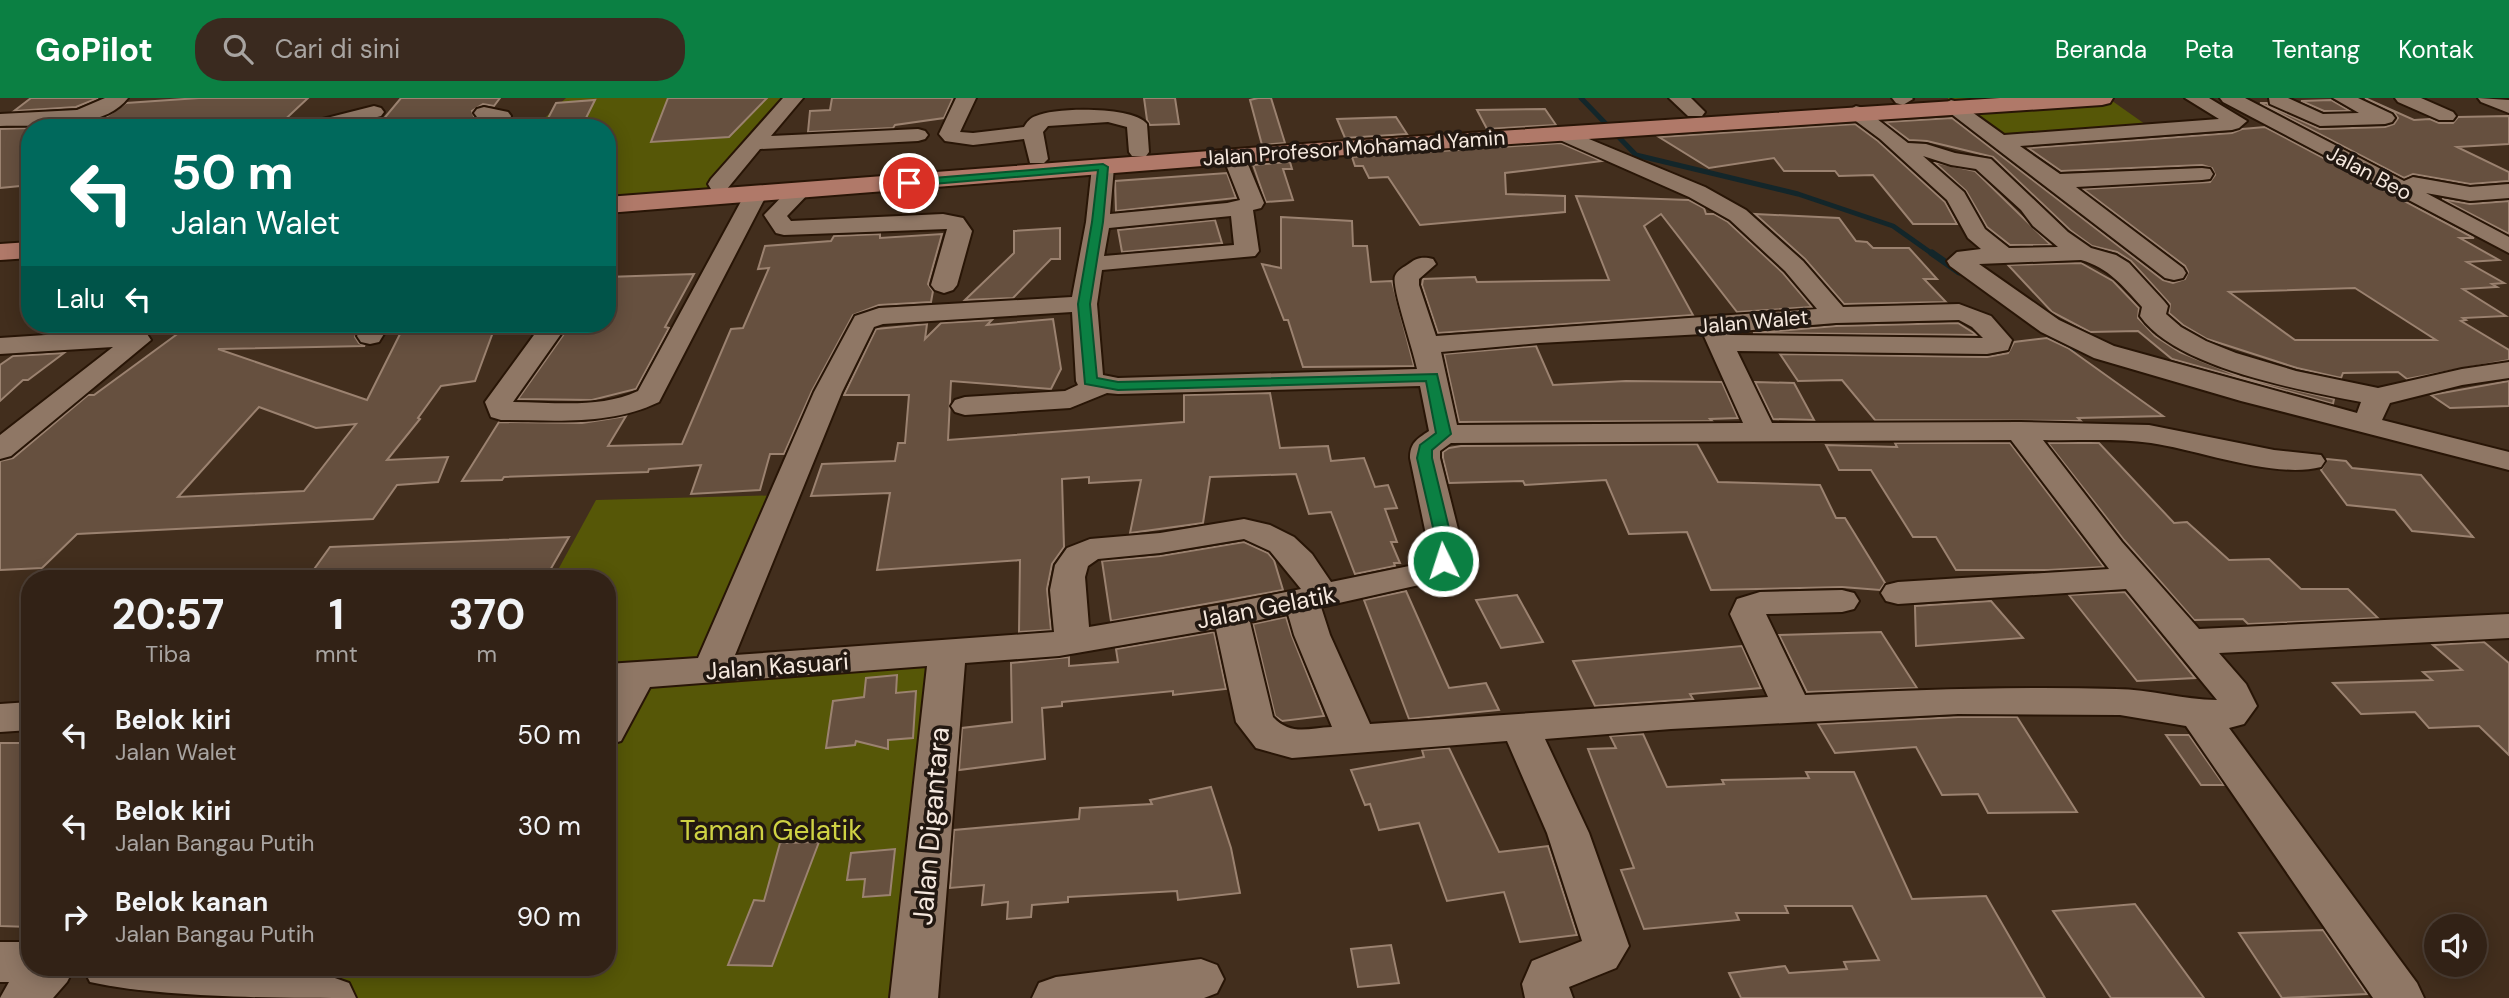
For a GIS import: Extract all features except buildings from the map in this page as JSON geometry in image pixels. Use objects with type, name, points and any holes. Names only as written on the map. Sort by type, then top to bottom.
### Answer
[{"type":"main road","name":"Jalan Profesor Mohamad Yamin","points":[[616,204],[1234,157],[1908,98]]},
{"type":"main road","name":"Jalan Profesor Mohamad Yamin","points":[[1622,123],[1687,105],[1951,106],[2102,98]]},
{"type":"main road","name":"Jalan Profesor Mohamad Yamin","points":[[616,192],[1139,152],[1568,129]]},
{"type":"main road","points":[[0,239],[21,237]]},
{"type":"main road","points":[[0,252],[21,251]]},
{"type":"street","points":[[0,120],[92,114],[107,108],[118,98]]},
{"type":"street","points":[[719,184],[793,98]]},
{"type":"street","points":[[966,98],[949,134],[952,137],[973,139],[1033,132]]},
{"type":"street","points":[[2000,141],[2156,132],[2232,124],[2237,121],[2195,98]]},
{"type":"street","name":"Jalan Beo","points":[[2230,98],[2509,246]]},
{"type":"street","points":[[2272,98],[2320,120],[2385,118],[2343,98]]},
{"type":"street","points":[[2405,98],[2446,116]]},
{"type":"street","points":[[2488,98],[2509,107]]},
{"type":"street","points":[[1840,106],[1903,149],[1956,197],[1976,233],[2004,256]]},
{"type":"street","points":[[1951,106],[2174,273]]},
{"type":"street","points":[[346,119],[374,112]]},
{"type":"street","points":[[1037,159],[1033,132],[1034,126],[1043,120],[1119,117],[1137,124],[1139,152]]},
{"type":"street","name":"Jalan Walet","points":[[1568,129],[1738,215],[1794,266],[1836,315]]},
{"type":"street","points":[[753,143],[918,135]]},
{"type":"street","points":[[1903,149],[1926,150],[1951,159],[1983,164],[2029,205],[2050,229],[2082,253]]},
{"type":"street","points":[[1098,222],[1241,208],[1253,203],[1234,157]]},
{"type":"street","points":[[1103,167],[1098,222],[1084,304],[1090,381],[1101,385],[1432,377]]},
{"type":"street","points":[[2054,181],[2202,174]]},
{"type":"street","points":[[2389,184],[2420,184],[2470,194],[2509,191]]},
{"type":"street","points":[[801,190],[775,215],[784,228],[943,221],[955,223],[960,231],[944,285]]},
{"type":"street","points":[[549,333],[499,402],[501,411],[603,410],[636,404],[649,396],[756,194]]},
{"type":"street","points":[[1091,264],[1247,251],[1241,208]]},
{"type":"street","points":[[2509,370],[2462,377],[2373,411],[2142,365],[2074,339],[2050,326],[1959,261],[1966,257],[2082,253],[2107,260],[2120,268],[2155,306],[2153,316],[2158,321],[2198,347],[2273,373],[2373,411],[2509,461]]},
{"type":"street","points":[[1424,264],[1407,276],[1406,285],[1426,345],[1444,434],[2020,431],[2149,434],[2274,459],[2309,461]]},
{"type":"street","points":[[711,671],[730,619],[755,570],[817,421],[864,322],[879,316],[1084,304]]},
{"type":"street","points":[[1762,432],[1716,334],[1987,346],[1998,344],[1999,340],[1984,323],[1970,314],[1959,312],[1836,315]]},
{"type":"street","name":"Jalan Walet","points":[[1426,345],[1539,335],[1716,334],[1836,315]]},
{"type":"street","points":[[0,346],[121,338],[138,341],[0,450]]},
{"type":"street","points":[[965,406],[1070,399],[1101,385]]},
{"type":"street","points":[[1231,615],[1255,722],[1270,738],[1292,744],[1671,715],[1958,701],[2120,702],[2199,715],[2230,714],[2238,706],[2233,693],[2135,578],[2020,431]]},
{"type":"street","name":"Jalan Gelatik","points":[[947,654],[1073,642],[1231,615],[1424,573],[1443,561],[1446,549],[1425,458],[1425,448],[1444,434]]},
{"type":"street","points":[[1073,642],[1066,580],[1072,564],[1081,553],[1090,549],[1160,543],[1244,530],[1272,535],[1300,561],[1312,599],[1312,635],[1357,739]]},
{"type":"street","points":[[1898,593],[2135,578]]},
{"type":"street","points":[[1793,709],[1748,614],[1749,607],[1760,603],[1842,601]]},
{"type":"street","points":[[2188,642],[2509,626]]},
{"type":"street","name":"Jalan Kasuari","points":[[622,676],[947,654]]},
{"type":"street","name":"Jalan Digantara","points":[[914,998],[947,654]]},
{"type":"street","points":[[616,698],[622,676]]},
{"type":"street","points":[[2199,715],[2400,998]]},
{"type":"street","points":[[0,718],[21,717]]},
{"type":"street","points":[[1521,728],[1568,833],[1606,946],[1600,954],[1548,975],[1545,984],[1549,998]]},
{"type":"street","points":[[0,962],[21,962]]},
{"type":"street","points":[[24,998],[44,976]]},
{"type":"street","points":[[166,976],[332,998]]},
{"type":"street","points":[[1056,998],[1201,979]]},
{"type":"green space","points":[[566,98],[791,98],[697,199],[616,205],[616,119],[544,119]]},
{"type":"green space","points":[[1948,98],[2108,98],[2152,129],[1997,139],[1948,109]]},
{"type":"green space","name":"Taman Gelatik","points":[[786,495],[708,669],[954,651],[919,998],[343,998],[342,990],[237,976],[616,976],[616,570],[558,570],[596,500]]},
{"type":"waterway","points":[[1581,98],[1636,155],[1798,194],[1893,226],[1934,255]]},
{"type":"waterway","points":[[1932,253],[1959,272]]},
{"type":"waterway","points":[[2051,336],[2066,345],[2083,350]]},
{"type":"route","points":[[909,183],[1103,167],[1098,222],[1084,304],[1090,381],[1118,386],[1432,377],[1434,397],[1444,434],[1425,448],[1425,458],[1446,549],[1443,561]]}]
